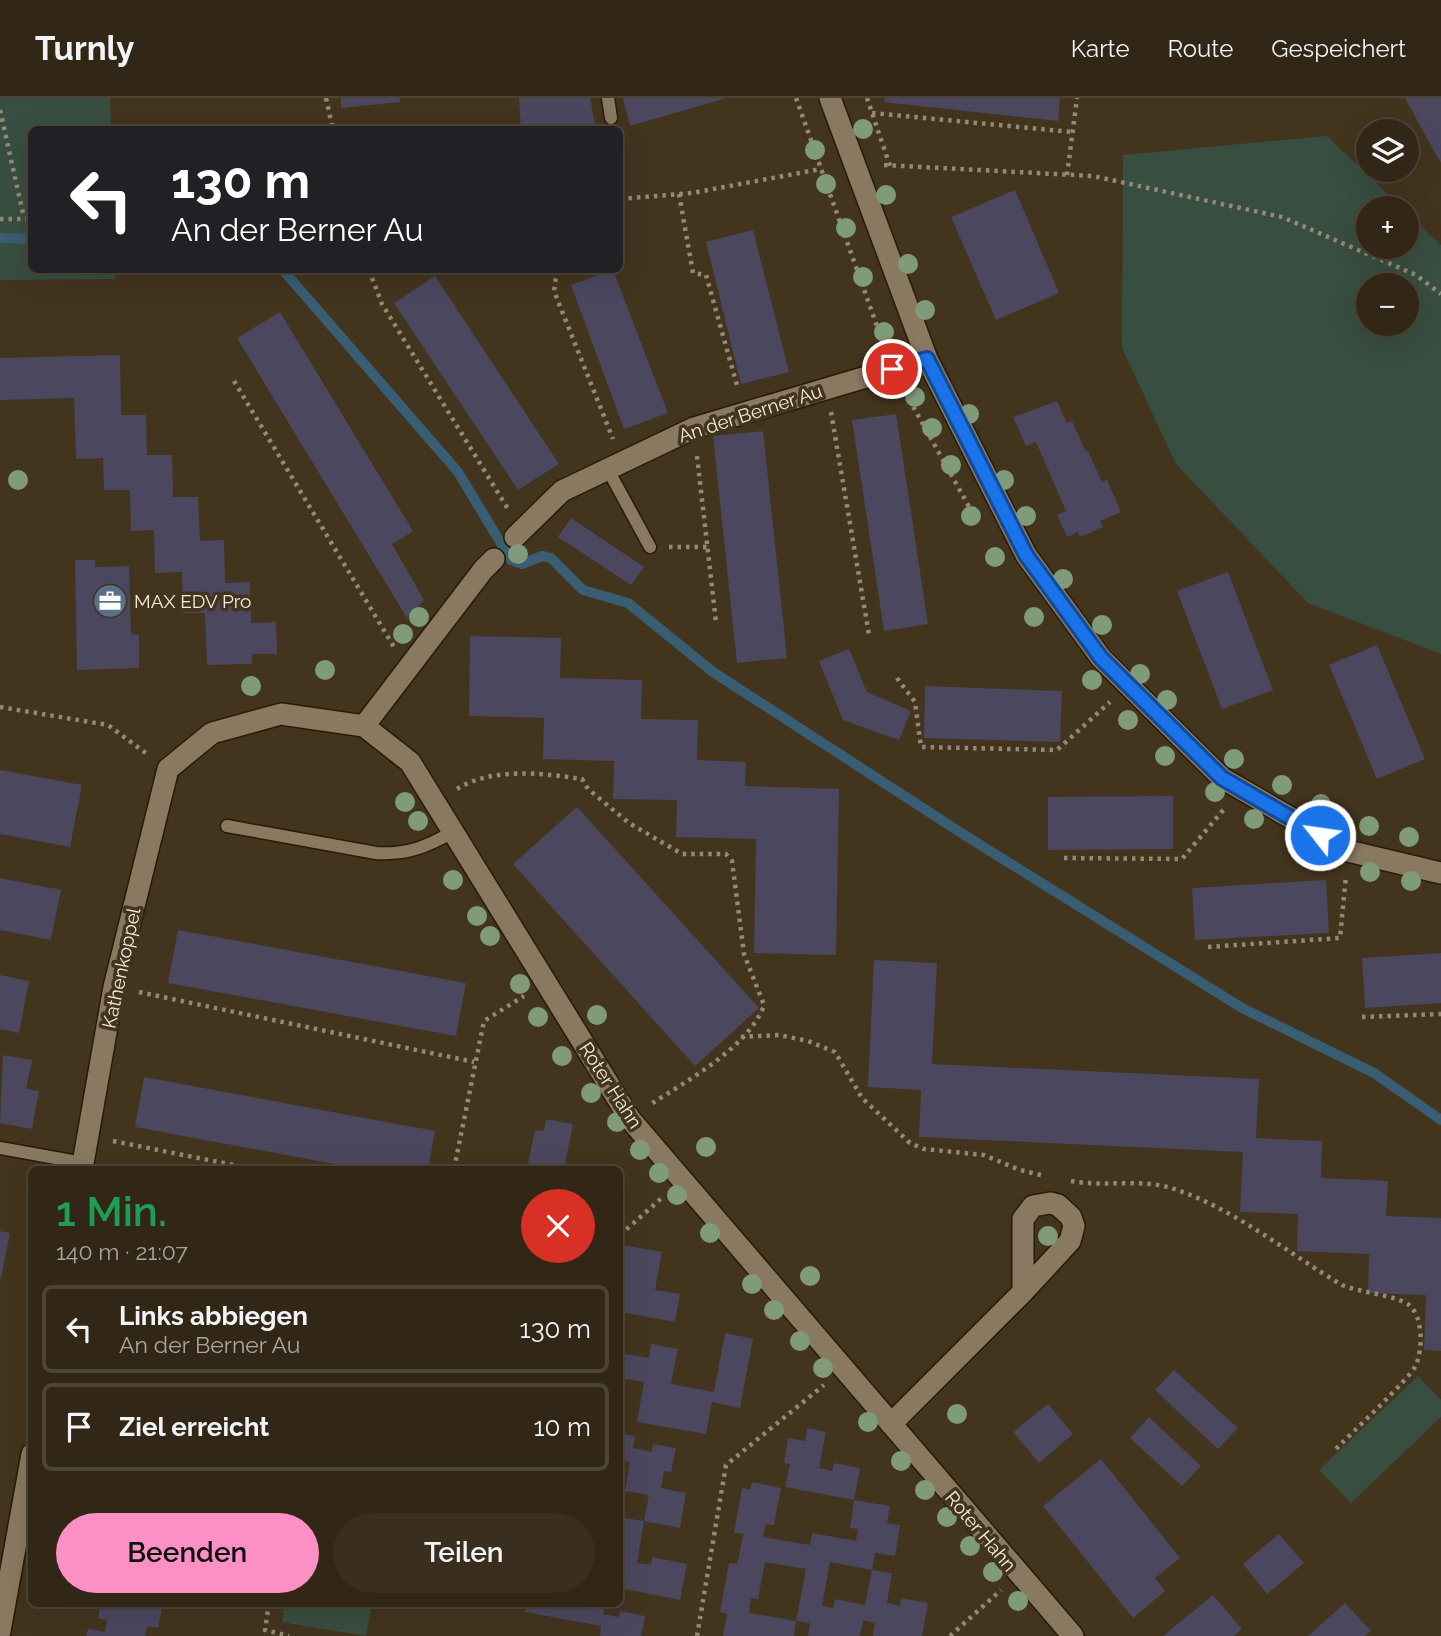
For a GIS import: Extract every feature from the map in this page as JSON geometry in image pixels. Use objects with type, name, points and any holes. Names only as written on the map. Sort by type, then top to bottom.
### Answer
[{"type":"street","points":[[830,98],[927,359],[1026,555],[1101,658],[1222,778],[1348,851],[1441,873]]},
{"type":"street","name":"An der Berner Au","points":[[518,534],[562,491],[694,428],[927,359]]},
{"type":"street","points":[[364,726],[494,559]]},
{"type":"street","name":"Roter Hahn","points":[[168,769],[212,733],[281,714],[364,726],[410,762],[630,1119],[1073,1636]]},
{"type":"street","name":"Kathenkoppel","points":[[82,1166],[114,987],[168,769]]},
{"type":"street","points":[[891,1424],[1023,1292]]},
{"type":"street","points":[[0,1631],[28,1476]]},
{"type":"lane","points":[[608,98],[611,118]]},
{"type":"lane","points":[[614,464],[650,547]]},
{"type":"lane","points":[[227,826],[376,853],[397,854],[421,850],[453,832]]},
{"type":"lane","points":[[0,1148],[82,1166]]},
{"type":"path","points":[[327,98],[332,126]]},
{"type":"path","points":[[796,98],[851,261],[892,369]]},
{"type":"path","points":[[867,98],[890,166]]},
{"type":"path","points":[[1067,175],[1077,98]]},
{"type":"path","points":[[0,110],[24,218]]},
{"type":"path","points":[[872,113],[1072,132]]},
{"type":"path","points":[[623,199],[679,194],[821,169],[851,160],[890,166],[1093,176],[1282,217],[1416,275],[1441,294]]},
{"type":"path","points":[[679,194],[693,273],[706,275],[745,413]]},
{"type":"path","points":[[0,219],[28,218]]},
{"type":"path","points":[[370,273],[382,304],[518,534]]},
{"type":"path","points":[[557,273],[555,291],[614,464]]},
{"type":"path","points":[[234,381],[408,669]]},
{"type":"path","points":[[827,388],[869,635]]},
{"type":"path","points":[[694,428],[716,622]]},
{"type":"path","points":[[650,547],[707,547]]},
{"type":"path","points":[[897,678],[915,702],[921,747],[1057,750],[1110,702]]},
{"type":"path","points":[[0,707],[108,725],[168,769]]},
{"type":"path","points":[[435,803],[479,778],[514,774],[582,779],[588,789],[629,823],[682,854],[726,854],[732,861],[744,954],[765,1005],[761,1016],[741,1037],[696,1075],[630,1119]]},
{"type":"path","points":[[1064,858],[1182,859],[1224,809]]},
{"type":"path","points":[[1208,947],[1340,939],[1346,869]]},
{"type":"path","points":[[455,1166],[484,1021],[546,983]]},
{"type":"path","points":[[114,987],[474,1062]]},
{"type":"path","points":[[1362,1017],[1441,1014]]},
{"type":"path","points":[[741,1037],[779,1035],[808,1041],[835,1052],[862,1097],[917,1146],[984,1155],[1020,1170],[1051,1177]]},
{"type":"path","points":[[88,1136],[239,1166]]},
{"type":"path","points":[[1061,1179],[1092,1185],[1164,1186],[1208,1201],[1342,1285],[1361,1294],[1406,1303],[1415,1311],[1419,1319],[1415,1367],[1334,1451]]},
{"type":"path","points":[[623,1231],[682,1180]]},
{"type":"path","points":[[697,1636],[726,1465],[843,1369]]},
{"type":"path","points":[[950,1636],[1018,1575]]},
{"type":"path","points":[[268,1607],[264,1633],[289,1636]]},
{"type":"green space","points":[[0,98],[110,98],[111,126],[28,126],[28,273],[115,273],[115,279],[0,280]]},
{"type":"green space","points":[[1327,136],[1356,164],[1356,182],[1375,182],[1390,196],[1356,196],[1356,259],[1419,259],[1419,224],[1441,245],[1441,654],[1308,603],[1176,464],[1122,348],[1123,155]]},
{"type":"green space","points":[[1418,1376],[1441,1400],[1441,1417],[1351,1503],[1319,1470]]},
{"type":"green space","points":[[284,1607],[371,1607],[366,1636],[282,1622]]},
{"type":"building","points":[[341,98],[400,98],[400,102],[341,108]]},
{"type":"building","points":[[519,98],[590,98],[595,126],[521,126]]},
{"type":"building","points":[[623,98],[723,98],[723,99],[630,126]]},
{"type":"building","points":[[885,98],[1060,98],[1058,121],[884,102]]},
{"type":"building","points":[[1405,98],[1441,98],[1441,163],[1419,119]]},
{"type":"building","points":[[1015,190],[1059,293],[996,320],[951,217]]},
{"type":"building","points":[[753,230],[789,372],[741,384],[706,242]]},
{"type":"building","points":[[605,273],[614,273],[668,413],[624,429],[571,285]]},
{"type":"building","points":[[435,276],[559,464],[518,490],[394,303]]},
{"type":"building","points":[[280,312],[413,531],[392,544],[424,600],[407,618],[237,338]]},
{"type":"building","points":[[120,355],[121,415],[146,415],[147,455],[172,455],[173,497],[198,497],[200,541],[224,540],[225,583],[250,582],[251,623],[276,622],[277,654],[252,654],[252,664],[207,665],[205,613],[183,613],[182,572],[155,573],[154,530],[131,531],[130,490],[104,490],[103,458],[76,459],[74,398],[0,400],[0,358]]},
{"type":"building","points":[[1057,401],[1067,423],[1072,421],[1102,482],[1107,480],[1121,512],[1100,521],[1103,527],[1080,537],[1078,532],[1067,537],[1057,515],[1066,511],[1036,442],[1026,446],[1013,417]]},
{"type":"building","points":[[896,414],[928,624],[884,631],[852,420]]},
{"type":"building","points":[[763,431],[787,658],[737,663],[713,436]]},
{"type":"building","points":[[571,518],[644,567],[631,585],[558,537]]},
{"type":"building","points":[[75,560],[95,560],[95,567],[129,566],[131,634],[139,635],[139,668],[77,670]]},
{"type":"building","points":[[1228,572],[1273,690],[1222,709],[1177,591]]},
{"type":"building","points":[[470,636],[561,638],[560,678],[642,680],[641,719],[698,720],[697,760],[746,762],[745,786],[839,789],[836,955],[754,953],[756,839],[676,837],[677,800],[613,799],[614,761],[543,759],[544,718],[469,716]]},
{"type":"building","points":[[1377,645],[1425,759],[1377,779],[1329,665]]},
{"type":"building","points":[[849,649],[867,692],[911,711],[899,740],[843,720],[819,661]]},
{"type":"building","points":[[925,686],[1062,691],[1060,742],[924,738]]},
{"type":"building","points":[[0,770],[82,785],[70,847],[0,834]]},
{"type":"building","points":[[1173,796],[1173,849],[1048,850],[1048,797]]},
{"type":"building","points":[[577,807],[759,1008],[695,1066],[513,864]]},
{"type":"building","points":[[0,878],[61,890],[51,940],[0,930]]},
{"type":"building","points":[[1326,880],[1329,933],[1195,940],[1192,888]]},
{"type":"building","points":[[178,930],[466,983],[456,1036],[168,983]]},
{"type":"building","points":[[1441,953],[1441,1003],[1365,1008],[1362,958]]},
{"type":"building","points":[[874,960],[937,963],[932,1064],[1259,1079],[1256,1138],[1322,1141],[1321,1178],[1388,1181],[1386,1216],[1441,1218],[1441,1351],[1424,1350],[1426,1295],[1368,1293],[1369,1254],[1297,1251],[1298,1214],[1240,1212],[1243,1152],[919,1137],[921,1090],[868,1087]]},
{"type":"building","points":[[0,975],[29,981],[19,1033],[0,1029]]},
{"type":"building","points":[[3,1055],[32,1060],[26,1089],[39,1091],[32,1129],[0,1123]]},
{"type":"building","points":[[144,1077],[435,1131],[429,1166],[346,1166],[135,1127]]},
{"type":"building","points":[[546,1119],[573,1124],[565,1166],[528,1166],[535,1130],[544,1131]]},
{"type":"building","points":[[0,1231],[10,1233],[1,1278],[0,1278]]},
{"type":"building","points":[[623,1245],[662,1252],[655,1290],[680,1294],[675,1322],[623,1313]]},
{"type":"building","points":[[725,1333],[753,1339],[740,1408],[712,1402],[706,1434],[637,1422],[644,1382],[623,1378],[623,1354],[649,1358],[651,1344],[678,1349],[671,1384],[714,1392]]},
{"type":"building","points":[[1174,1370],[1238,1428],[1218,1449],[1155,1390]]},
{"type":"building","points":[[1048,1404],[1073,1434],[1039,1463],[1013,1432]]},
{"type":"building","points":[[1149,1417],[1201,1466],[1182,1486],[1130,1438]]},
{"type":"building","points":[[807,1428],[826,1432],[819,1468],[832,1471],[834,1463],[860,1468],[854,1500],[785,1487],[790,1464],[784,1463],[788,1438],[805,1441]]},
{"type":"building","points":[[623,1434],[635,1436],[633,1448],[652,1452],[653,1444],[676,1448],[671,1472],[664,1471],[661,1488],[686,1493],[680,1528],[644,1521],[649,1495],[625,1491],[630,1462],[623,1461]]},
{"type":"building","points":[[1101,1459],[1180,1558],[1155,1578],[1165,1591],[1133,1618],[1043,1506]]},
{"type":"building","points":[[752,1482],[781,1488],[774,1525],[766,1524],[763,1537],[810,1545],[812,1533],[856,1541],[858,1529],[850,1528],[854,1500],[890,1506],[887,1523],[900,1525],[895,1556],[875,1553],[872,1570],[892,1573],[887,1603],[900,1606],[901,1598],[928,1603],[922,1636],[873,1636],[875,1623],[863,1620],[860,1636],[808,1636],[810,1623],[796,1621],[794,1636],[723,1636],[727,1614],[720,1612],[729,1563],[737,1564],[743,1534],[734,1533],[742,1488],[750,1490]],"holes":[[[765,1562],[806,1569],[796,1621],[749,1613],[751,1598],[758,1599]],[[830,1562],[872,1570],[865,1605],[835,1599],[833,1608],[822,1606]]]},
{"type":"building","points":[[623,1518],[644,1521],[637,1563],[651,1565],[652,1557],[687,1564],[680,1600],[623,1589]]},
{"type":"building","points":[[1279,1534],[1304,1563],[1267,1594],[1243,1564]]},
{"type":"building","points":[[1213,1595],[1242,1629],[1234,1636],[1163,1636]]},
{"type":"building","points":[[1345,1603],[1371,1631],[1365,1636],[1308,1636]]},
{"type":"building","points":[[100,1607],[162,1607],[158,1628],[147,1626],[145,1636],[86,1636],[88,1629],[105,1632],[107,1620],[98,1618]]},
{"type":"building","points":[[526,1607],[605,1607],[603,1614],[619,1617],[620,1611],[645,1616],[641,1636],[600,1636],[601,1626],[525,1612]]},
{"type":"waterway","points":[[0,238],[28,239]]},
{"type":"waterway","points":[[286,273],[458,472],[511,560],[522,564],[542,556],[551,558],[583,590],[628,603],[713,672],[966,836],[1242,1008],[1374,1073],[1441,1120]]},
{"type":"place","name":"MAX EDV Pro","points":[[110,601]]},
{"type":"route","points":[[892,369],[927,359],[1026,555],[1101,658],[1222,778],[1320,835]]}]
